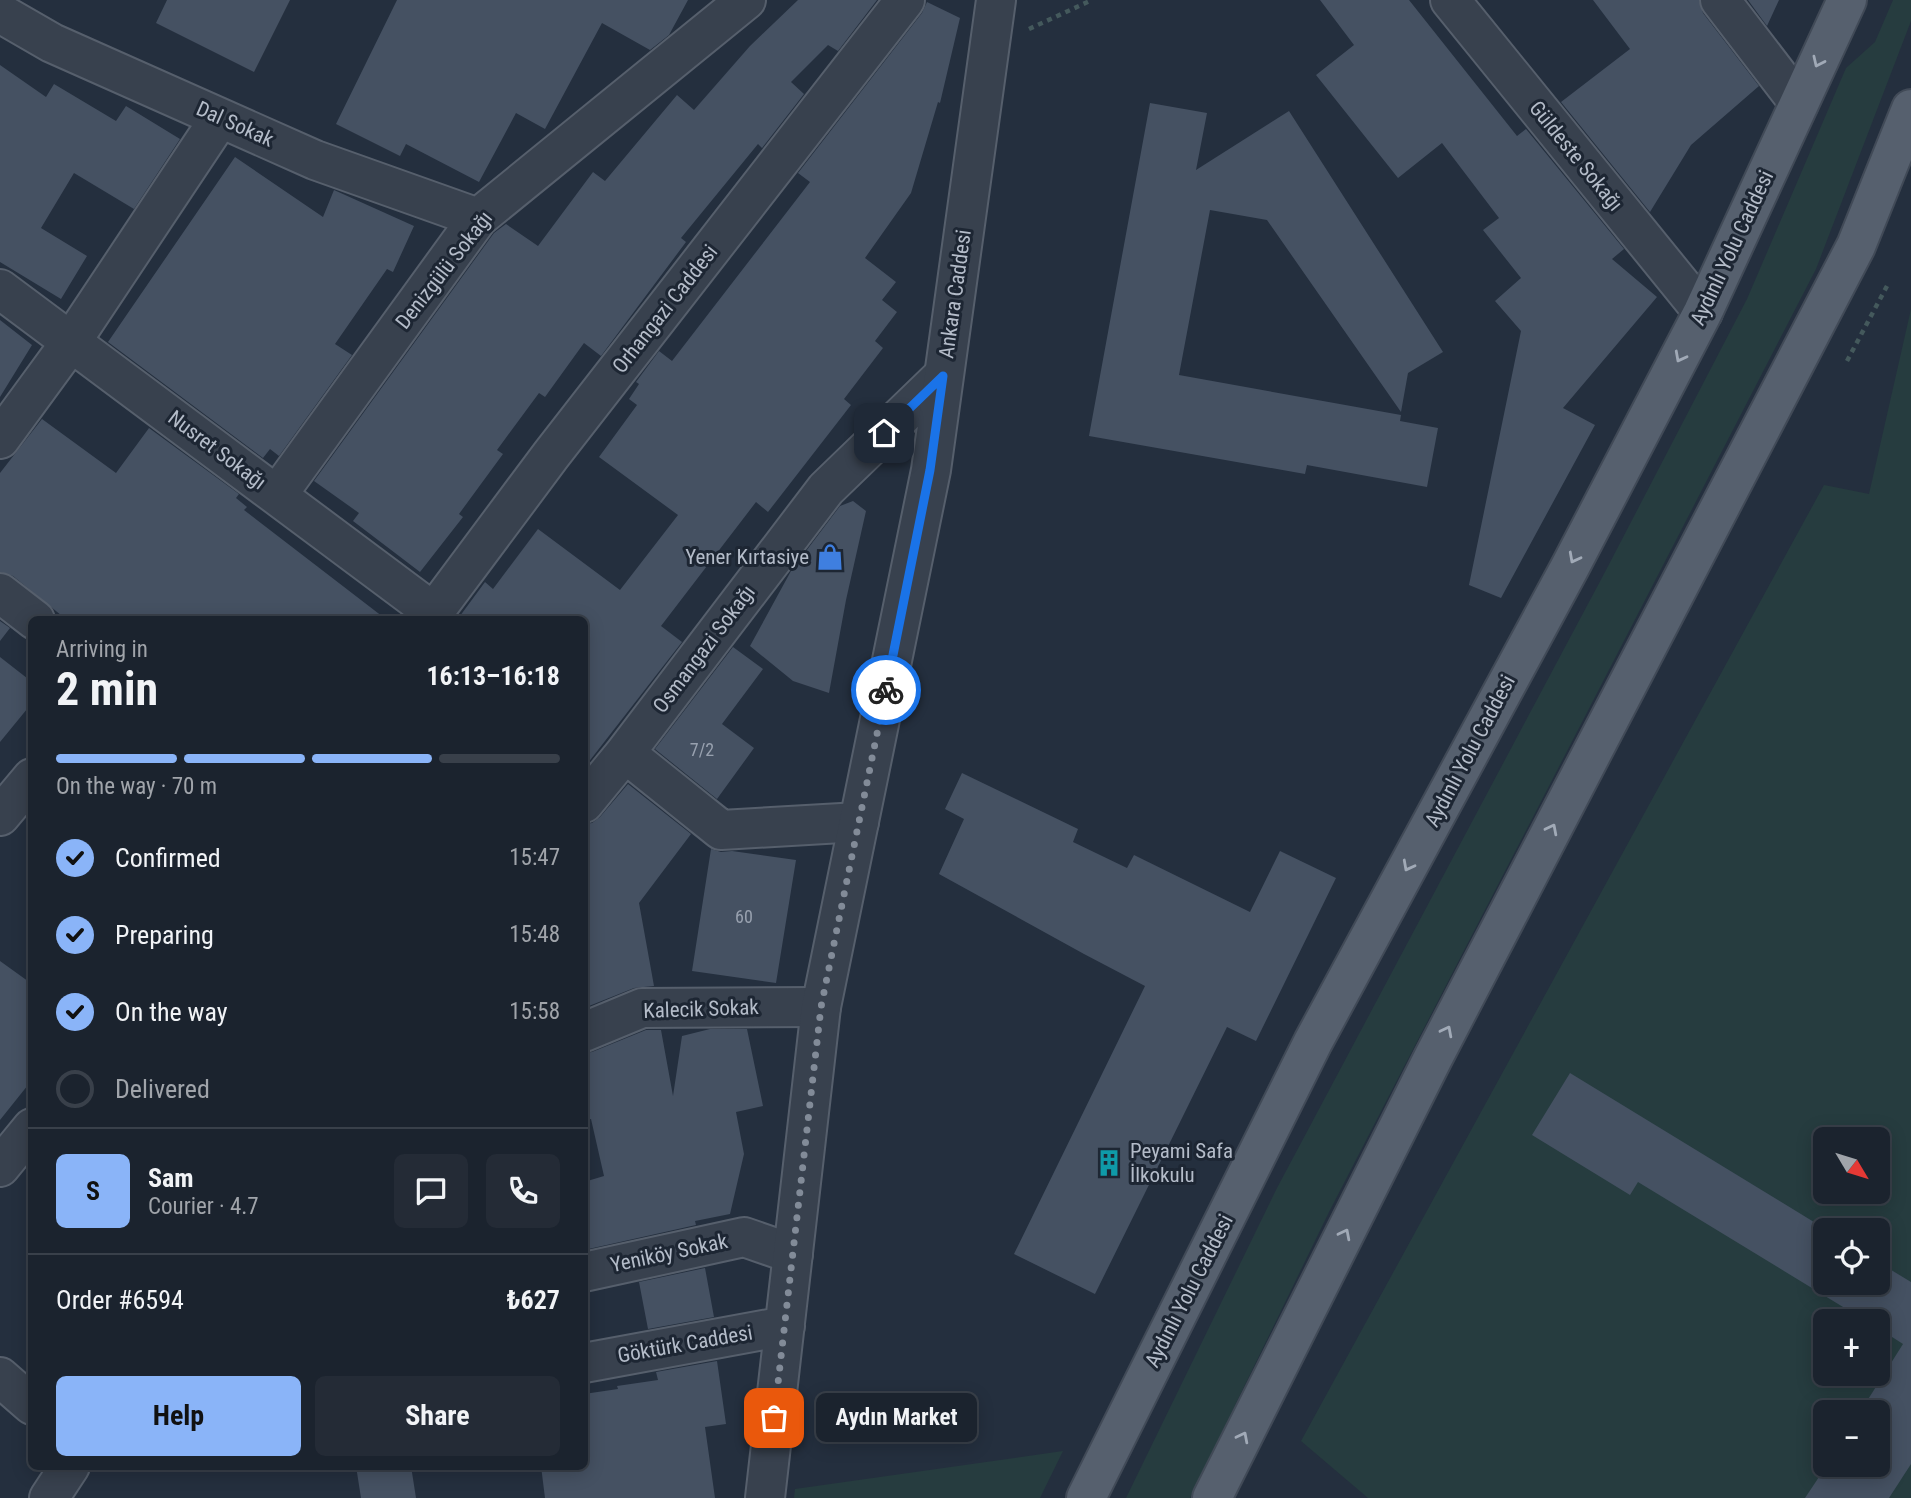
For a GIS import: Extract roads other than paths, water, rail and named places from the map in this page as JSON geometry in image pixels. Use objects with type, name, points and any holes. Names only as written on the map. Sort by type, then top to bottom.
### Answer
[{"type":"main road","name":"Aydınlı Yolu Caddesi","points":[[1086,1498],[1313,1042],[1570,567],[1703,312],[1847,0]]},
{"type":"main road","points":[[1212,1498],[1433,1058],[1856,246],[1911,109]]},
{"type":"street","name":"Denizgülü Sokağı","points":[[277,495],[478,218],[746,0]]},
{"type":"street","name":"Orhangazi Caddesi","points":[[430,616],[551,455],[905,0]]},
{"type":"street","name":"Ankara Caddesi","points":[[765,1498],[821,1007],[930,470],[996,0]]},
{"type":"street","name":"Güldeste Sokağı","points":[[1450,0],[1703,312]]},
{"type":"street","points":[[1720,0],[1799,103]]},
{"type":"street","name":"Dal Sokak","points":[[0,13],[52,43],[314,160],[478,218]]},
{"type":"street","points":[[0,439],[71,342],[220,118]]},
{"type":"street","name":"Nusret Sokağı","points":[[0,289],[277,495],[430,616]]},
{"type":"street","name":"Osmangazi Sokağı","points":[[588,798],[826,489],[943,376]]},
{"type":"street","points":[[0,593],[30,616]]},
{"type":"street","points":[[625,753],[721,830],[859,822]]},
{"type":"street","points":[[0,816],[28,783]]},
{"type":"street","name":"Kalecik Sokak","points":[[588,1030],[642,1008],[821,1007]]},
{"type":"street","points":[[0,1167],[28,1133]]},
{"type":"street","name":"Yeniköy Sokak","points":[[588,1271],[744,1237],[793,1254]]},
{"type":"street","name":"Göktürk Caddesi","points":[[588,1362],[785,1326]]},
{"type":"street","points":[[0,1377],[28,1402]]},
{"type":"street","points":[[49,1498],[66,1470]]},
{"type":"place","name":"Yener Kırtasiye","points":[[830,557]]},
{"type":"place","name":"Peyami Safa İlkokulu","points":[[1109,1163]]},
{"type":"place","name":"Aydın Market","points":[[774,1418]]}]
